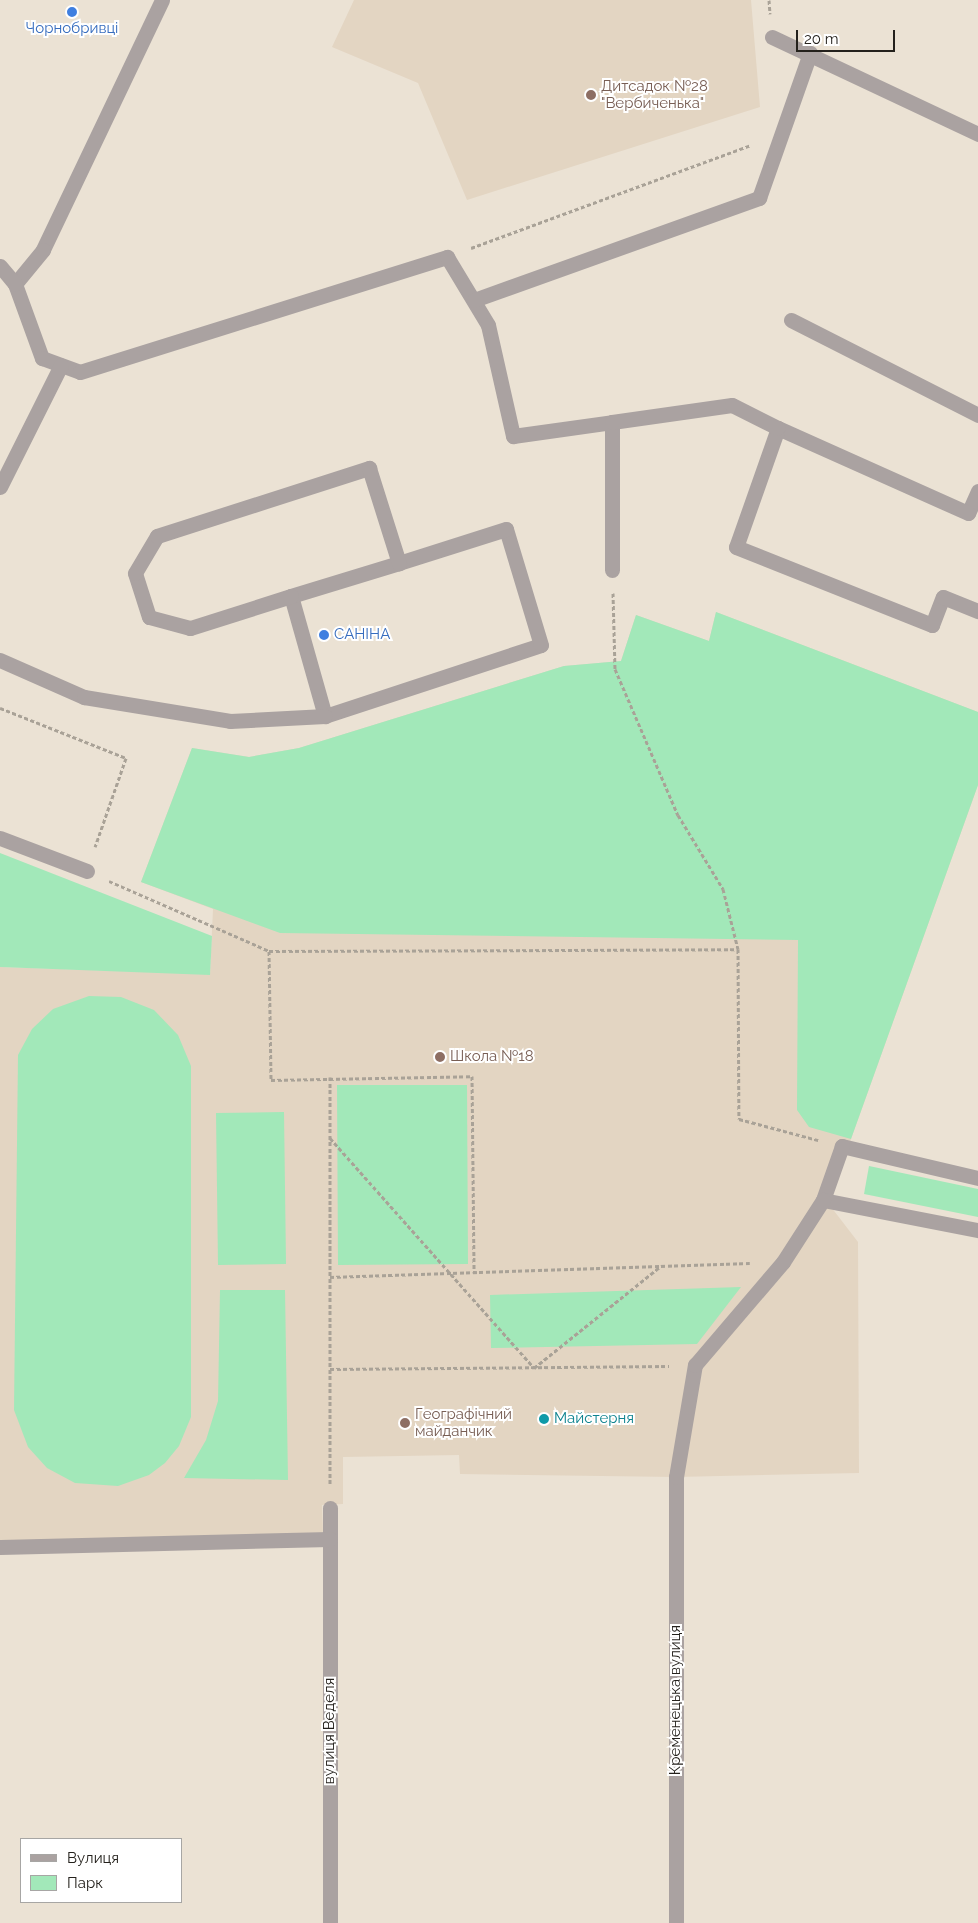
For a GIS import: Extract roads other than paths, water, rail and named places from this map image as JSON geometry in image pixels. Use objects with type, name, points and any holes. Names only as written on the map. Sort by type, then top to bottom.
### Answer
[{"type":"street","points":[[15,284],[43,250],[162,0]]},
{"type":"street","points":[[772,38],[810,53],[978,134]]},
{"type":"street","points":[[474,300],[759,198],[784,132],[810,53]]},
{"type":"street","points":[[0,266],[15,284],[42,358],[80,372],[447,257],[488,325],[513,436],[732,405],[778,428],[968,513],[978,492]]},
{"type":"street","points":[[791,320],[978,415]]},
{"type":"street","points":[[0,488],[61,365]]},
{"type":"street","points":[[612,422],[612,570]]},
{"type":"street","points":[[778,428],[736,547],[932,625],[943,597],[978,611]]},
{"type":"street","points":[[0,660],[84,697],[230,721],[325,716],[541,645],[506,529],[399,563],[190,628],[149,617],[135,574],[157,536],[370,468],[399,563]]},
{"type":"street","points":[[291,596],[325,716]]},
{"type":"street","points":[[0,838],[87,871]]},
{"type":"street","points":[[978,1178],[842,1146],[823,1200],[978,1230]]},
{"type":"street","name":"Кременецька вулиця","points":[[676,1923],[676,1477],[695,1365],[783,1262],[823,1200]]},
{"type":"street","name":"вулиця Веделя","points":[[330,1508],[330,1923]]},
{"type":"street","points":[[0,1548],[330,1539]]},
{"type":"place","name":"Чорнобривці","points":[[72,12]]},
{"type":"place","name":"Дитсадок №28 \"Вербиченька\"","points":[[591,95]]},
{"type":"place","name":"САНІНА","points":[[324,635]]},
{"type":"place","name":"Школа №18","points":[[440,1057]]},
{"type":"place","name":"Майстерня","points":[[544,1419]]},
{"type":"place","name":"Географічний майданчик","points":[[405,1423]]}]
